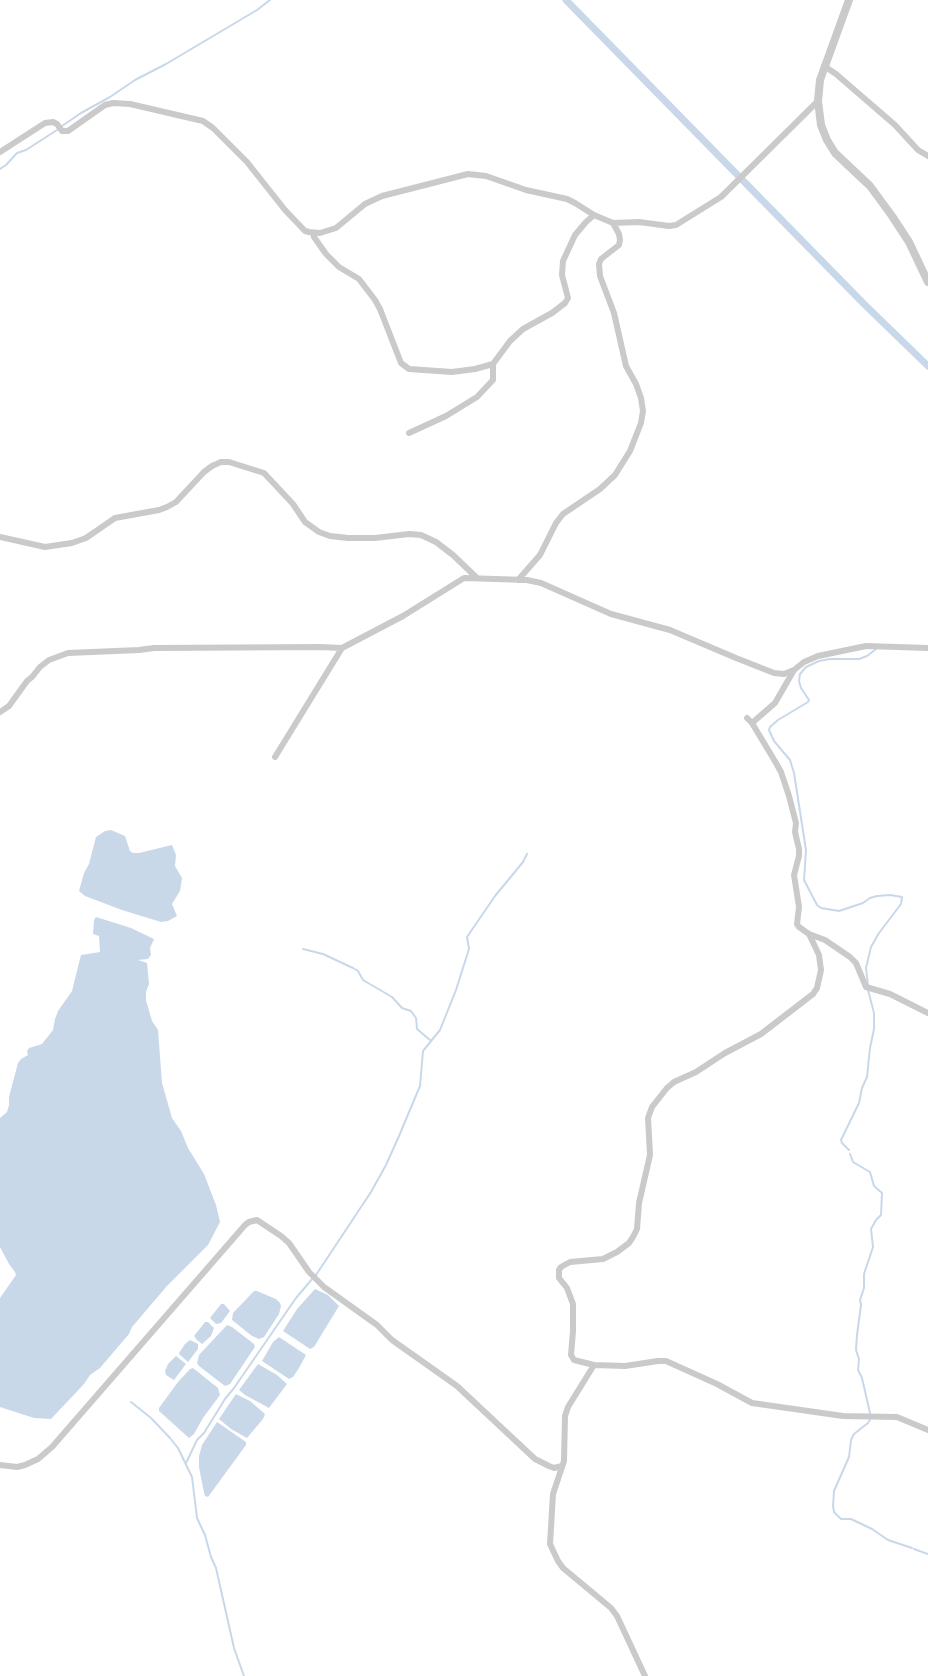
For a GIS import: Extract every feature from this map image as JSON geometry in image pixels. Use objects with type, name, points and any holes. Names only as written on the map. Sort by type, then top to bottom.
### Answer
[{"type":"street","points":[[849,0],[820,80],[818,101],[821,125],[830,147],[870,186],[885,205],[909,242],[928,282]]},
{"type":"street","points":[[824,66],[895,125],[918,150],[928,156]]},
{"type":"street","points":[[0,152],[45,123],[53,122],[62,131],[68,131],[105,105],[130,104],[203,121],[240,154],[305,231],[313,234],[336,228],[365,204],[382,196],[468,174],[486,176],[526,190],[567,199],[613,223],[639,222],[669,226],[676,225],[721,198],[818,101]]},
{"type":"street","points":[[409,434],[446,416],[477,396],[493,380],[493,364],[510,341],[523,329],[566,303],[568,298],[562,275],[563,261],[575,235],[594,215]]},
{"type":"street","points":[[518,580],[540,555],[563,514],[600,489],[615,475],[630,451],[641,423],[643,411],[641,398],[626,366],[614,313],[600,276],[601,259],[619,245],[619,234],[613,223]]},
{"type":"street","points":[[313,234],[331,259],[339,267],[359,279],[375,300],[398,359],[405,367],[415,370],[452,372],[493,364]]},
{"type":"street","points":[[0,537],[45,547],[72,543],[86,538],[115,519],[167,507],[176,502],[216,463],[229,462],[264,473],[305,522],[319,532],[348,538],[421,535],[436,542],[478,578]]},
{"type":"street","points":[[0,712],[9,706],[40,666],[68,653],[154,648],[342,648],[403,616],[464,578],[542,583],[611,614],[670,630],[774,673],[784,674],[818,656],[866,646],[928,648]]},
{"type":"street","points":[[274,757],[342,648]]},
{"type":"street","points":[[753,723],[775,703],[794,670]]},
{"type":"street","points":[[747,718],[753,723],[782,772],[796,823],[795,832],[799,849],[794,875],[799,907],[797,924],[850,957],[856,963],[866,987],[890,994],[928,1013]]},
{"type":"street","points":[[809,933],[821,962],[820,979],[813,994],[761,1034],[724,1053],[696,1072],[674,1082],[652,1107],[648,1118],[650,1155],[639,1203],[637,1228],[629,1243],[603,1259],[565,1263],[559,1270],[559,1278],[567,1288],[573,1304],[571,1355],[572,1359],[577,1362],[594,1365],[625,1366],[666,1361],[752,1403],[843,1416],[897,1418],[928,1430]]},
{"type":"street","points":[[0,1465],[16,1467],[25,1465],[38,1459],[52,1448],[245,1225],[257,1220],[289,1243],[309,1272],[324,1287],[377,1325],[392,1340],[457,1386],[535,1459],[554,1468],[562,1466]]},
{"type":"street","points":[[594,1365],[568,1407],[565,1416],[564,1461],[552,1494],[550,1544],[563,1568],[611,1608],[617,1616],[645,1676]]},
{"type":"water","points":[[111,830],[125,836],[130,851],[133,853],[172,845],[176,855],[175,866],[182,878],[180,891],[172,904],[177,916],[161,922],[122,910],[85,896],[79,891],[96,837]]},
{"type":"water","points":[[96,917],[131,928],[154,939],[148,959],[138,960],[147,963],[149,984],[146,1000],[152,1021],[158,1030],[162,1083],[172,1118],[204,1174],[220,1222],[208,1245],[167,1286],[100,1368],[90,1375],[51,1419],[34,1418],[0,1407],[0,1298],[16,1275],[0,1247],[0,1118],[7,1112],[18,1063],[28,1055],[29,1048],[42,1044],[53,1030],[58,1011],[72,991],[81,955],[100,952],[99,936],[93,934]]},
{"type":"water","points":[[315,1289],[328,1295],[339,1306],[314,1347],[310,1349],[283,1331],[297,1309]]},
{"type":"water","points":[[254,1291],[276,1299],[281,1306],[279,1314],[264,1337],[259,1339],[232,1320],[233,1313]]},
{"type":"water","points":[[221,1304],[224,1304],[230,1311],[221,1323],[216,1324],[210,1318]]},
{"type":"water","points":[[205,1322],[214,1328],[211,1336],[202,1344],[194,1336]]},
{"type":"water","points":[[227,1325],[255,1347],[230,1384],[225,1386],[197,1363],[199,1355]]},
{"type":"water","points":[[279,1337],[306,1355],[293,1377],[289,1379],[262,1361],[273,1342]]},
{"type":"water","points":[[190,1340],[198,1344],[198,1349],[188,1362],[179,1353]]},
{"type":"water","points":[[176,1356],[186,1364],[174,1380],[166,1375],[165,1371]]},
{"type":"water","points":[[258,1364],[287,1384],[269,1408],[239,1390]]},
{"type":"water","points":[[193,1368],[218,1388],[220,1395],[189,1438],[159,1411],[159,1408],[178,1382]]},
{"type":"water","points":[[236,1394],[250,1401],[265,1414],[247,1438],[219,1419]]},
{"type":"water","points":[[217,1422],[246,1442],[246,1445],[208,1497],[205,1496],[203,1488],[199,1456],[202,1445]]},
{"type":"waterway","points":[[62,126],[135,80],[257,10],[270,0]]},
{"type":"waterway","points":[[566,0],[864,304],[928,366]]},
{"type":"waterway","points":[[0,169],[17,153],[26,150],[57,130]]},
{"type":"waterway","points":[[868,985],[866,968],[871,947],[901,904],[902,897],[877,896],[839,911],[821,908],[817,905],[804,880],[806,850],[794,773],[790,760],[774,741],[769,730],[778,720],[808,702],[799,681],[800,674],[806,667],[830,659],[859,659],[876,649]]},
{"type":"waterway","points":[[316,1275],[371,1192],[399,1136],[420,1086],[423,1051],[440,1030],[456,990],[469,949],[467,937],[527,854]]},
{"type":"waterway","points":[[303,949],[323,954],[358,971],[363,980],[392,997],[402,1008],[411,1011],[416,1018],[417,1029],[430,1040]]},
{"type":"waterway","points":[[849,1150],[841,1140],[859,1103],[867,1077],[874,1029],[874,1013],[868,990]]},
{"type":"waterway","points":[[850,1154],[853,1162],[870,1172],[874,1186],[882,1193],[881,1215],[871,1229],[873,1247],[864,1274],[856,1350],[859,1359],[858,1370],[870,1413]]},
{"type":"waterway","points":[[186,1463],[197,1440],[204,1433],[225,1399],[296,1298],[313,1278]]},
{"type":"waterway","points":[[131,1402],[151,1418],[170,1438],[178,1448],[192,1477],[197,1518],[216,1568],[234,1648],[244,1676]]},
{"type":"waterway","points":[[870,1420],[854,1434],[851,1440],[849,1457],[834,1491],[834,1512],[841,1519],[851,1519],[888,1540],[912,1548]]},
{"type":"waterway","points":[[914,1549],[928,1554]]}]
